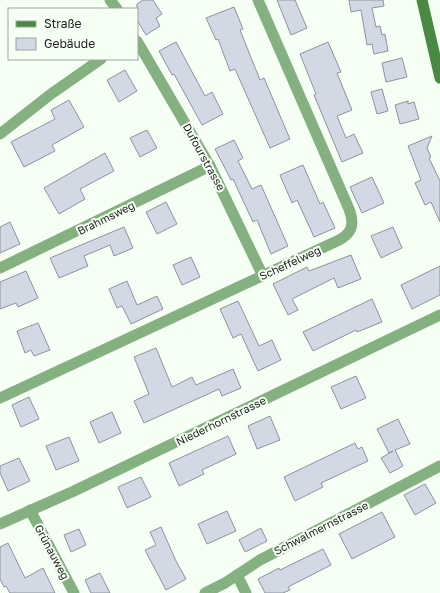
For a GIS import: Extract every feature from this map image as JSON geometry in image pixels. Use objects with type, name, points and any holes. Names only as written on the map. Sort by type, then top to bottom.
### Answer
[{"type":"main road","points":[[422,0],[440,78]]},
{"type":"street","name":"Scheffelweg","points":[[0,398],[344,238],[350,232],[353,224],[349,210],[258,0]]},
{"type":"street","name":"Dufourstrasse","points":[[138,43],[210,166],[263,276]]},
{"type":"street","points":[[0,134],[51,94],[101,60]]},
{"type":"street","name":"Brahmsweg","points":[[0,268],[210,166]]},
{"type":"street","name":"Niederhornstrasse","points":[[0,524],[150,455],[440,314]]},
{"type":"street","name":"Schwalmernstrasse","points":[[205,593],[260,560],[440,466]]},
{"type":"street","name":"Grünauweg","points":[[30,510],[74,593]]},
{"type":"street","points":[[237,575],[246,593]]},
{"type":"building","points":[[143,0],[153,0],[162,14],[156,18],[160,26],[146,35],[138,22],[137,4]]},
{"type":"building","points":[[277,0],[295,0],[307,28],[291,35]]},
{"type":"building","points":[[349,0],[383,0],[384,6],[372,8],[376,27],[380,26],[382,35],[385,34],[388,51],[374,54],[372,44],[367,45],[361,10],[351,12]]},
{"type":"building","points":[[234,7],[243,29],[240,30],[260,80],[264,78],[290,139],[270,148],[235,69],[230,71],[218,39],[216,40],[206,18]]},
{"type":"building","points":[[176,42],[205,96],[212,92],[223,114],[202,125],[174,74],[172,75],[159,51]]},
{"type":"building","points":[[328,42],[341,72],[337,73],[352,110],[337,116],[346,138],[354,134],[363,153],[342,162],[314,95],[316,94],[300,54]]},
{"type":"building","points":[[402,58],[407,77],[386,82],[382,63]]},
{"type":"building","points":[[125,70],[137,91],[119,102],[107,80]]},
{"type":"building","points":[[382,89],[388,111],[377,114],[371,92]]},
{"type":"building","points":[[69,100],[84,127],[52,145],[55,151],[24,167],[11,142],[55,119],[51,110]]},
{"type":"building","points":[[408,101],[408,104],[414,102],[419,119],[400,124],[395,105]]},
{"type":"building","points":[[147,130],[157,148],[140,157],[130,138]]},
{"type":"building","points":[[432,136],[427,148],[431,157],[429,158],[440,181],[440,222],[431,202],[425,205],[415,183],[421,180],[408,146]]},
{"type":"building","points":[[234,140],[243,158],[238,161],[252,189],[261,185],[288,246],[271,254],[257,220],[253,222],[233,179],[231,180],[215,149]]},
{"type":"building","points":[[105,153],[114,171],[80,189],[85,199],[59,214],[44,188]]},
{"type":"building","points":[[303,165],[320,204],[323,202],[335,228],[314,237],[297,200],[292,203],[280,175]]},
{"type":"building","points":[[372,177],[384,203],[362,213],[350,187]]},
{"type":"building","points":[[166,202],[177,224],[157,234],[146,212]]},
{"type":"building","points":[[10,222],[20,244],[0,253],[0,227]]},
{"type":"building","points":[[124,227],[133,248],[114,256],[110,245],[84,256],[88,266],[59,278],[50,258]]},
{"type":"building","points":[[393,227],[402,248],[381,258],[371,236]]},
{"type":"building","points":[[351,255],[361,279],[338,288],[334,278],[292,299],[298,310],[288,315],[273,284],[307,267],[309,271]]},
{"type":"building","points":[[191,257],[200,277],[182,285],[173,265]]},
{"type":"building","points":[[440,266],[440,295],[412,309],[401,285]]},
{"type":"building","points":[[26,271],[38,298],[18,307],[16,303],[0,309],[0,282]]},
{"type":"building","points":[[127,281],[137,305],[157,296],[163,309],[131,324],[122,306],[117,308],[109,289]]},
{"type":"building","points":[[372,299],[382,322],[357,332],[356,330],[313,351],[303,332]]},
{"type":"building","points":[[238,301],[259,346],[272,340],[281,360],[258,371],[241,334],[233,338],[220,309]]},
{"type":"building","points":[[38,323],[50,350],[34,356],[31,350],[25,353],[17,331]]},
{"type":"building","points":[[156,348],[172,387],[192,377],[196,385],[233,369],[241,388],[222,396],[219,389],[144,423],[134,401],[149,394],[134,357]]},
{"type":"building","points":[[356,376],[366,398],[341,409],[331,387]]},
{"type":"building","points":[[29,397],[39,419],[21,427],[12,405]]},
{"type":"building","points":[[112,412],[121,433],[99,443],[90,422]]},
{"type":"building","points":[[270,416],[280,440],[257,449],[248,426]]},
{"type":"building","points":[[398,419],[410,444],[395,450],[403,466],[390,473],[381,458],[393,451],[389,453],[377,429]]},
{"type":"building","points":[[228,436],[236,454],[202,470],[204,474],[179,486],[169,463]]},
{"type":"building","points":[[69,437],[79,461],[56,470],[46,446]]},
{"type":"building","points":[[355,443],[358,449],[362,447],[368,461],[321,483],[323,487],[295,501],[284,477]]},
{"type":"building","points":[[19,458],[30,481],[8,491],[0,473],[0,466]]},
{"type":"building","points":[[141,477],[151,497],[127,508],[118,487]]},
{"type":"building","points":[[425,484],[436,503],[415,515],[404,495]]},
{"type":"building","points":[[227,511],[236,531],[207,544],[198,524]]},
{"type":"building","points":[[382,512],[395,537],[352,559],[339,534]]},
{"type":"building","points":[[161,527],[176,561],[186,579],[166,590],[145,550],[156,545],[150,532]]},
{"type":"building","points":[[261,528],[267,541],[245,552],[239,540]]},
{"type":"building","points":[[79,529],[86,545],[71,552],[64,535]]},
{"type":"building","points":[[8,543],[25,578],[43,568],[55,593],[10,593],[6,586],[4,587],[0,579],[0,547]]},
{"type":"building","points":[[323,549],[331,565],[288,587],[290,590],[283,593],[265,593],[258,579]]},
{"type":"building","points":[[100,573],[110,593],[91,593],[85,580]]}]
